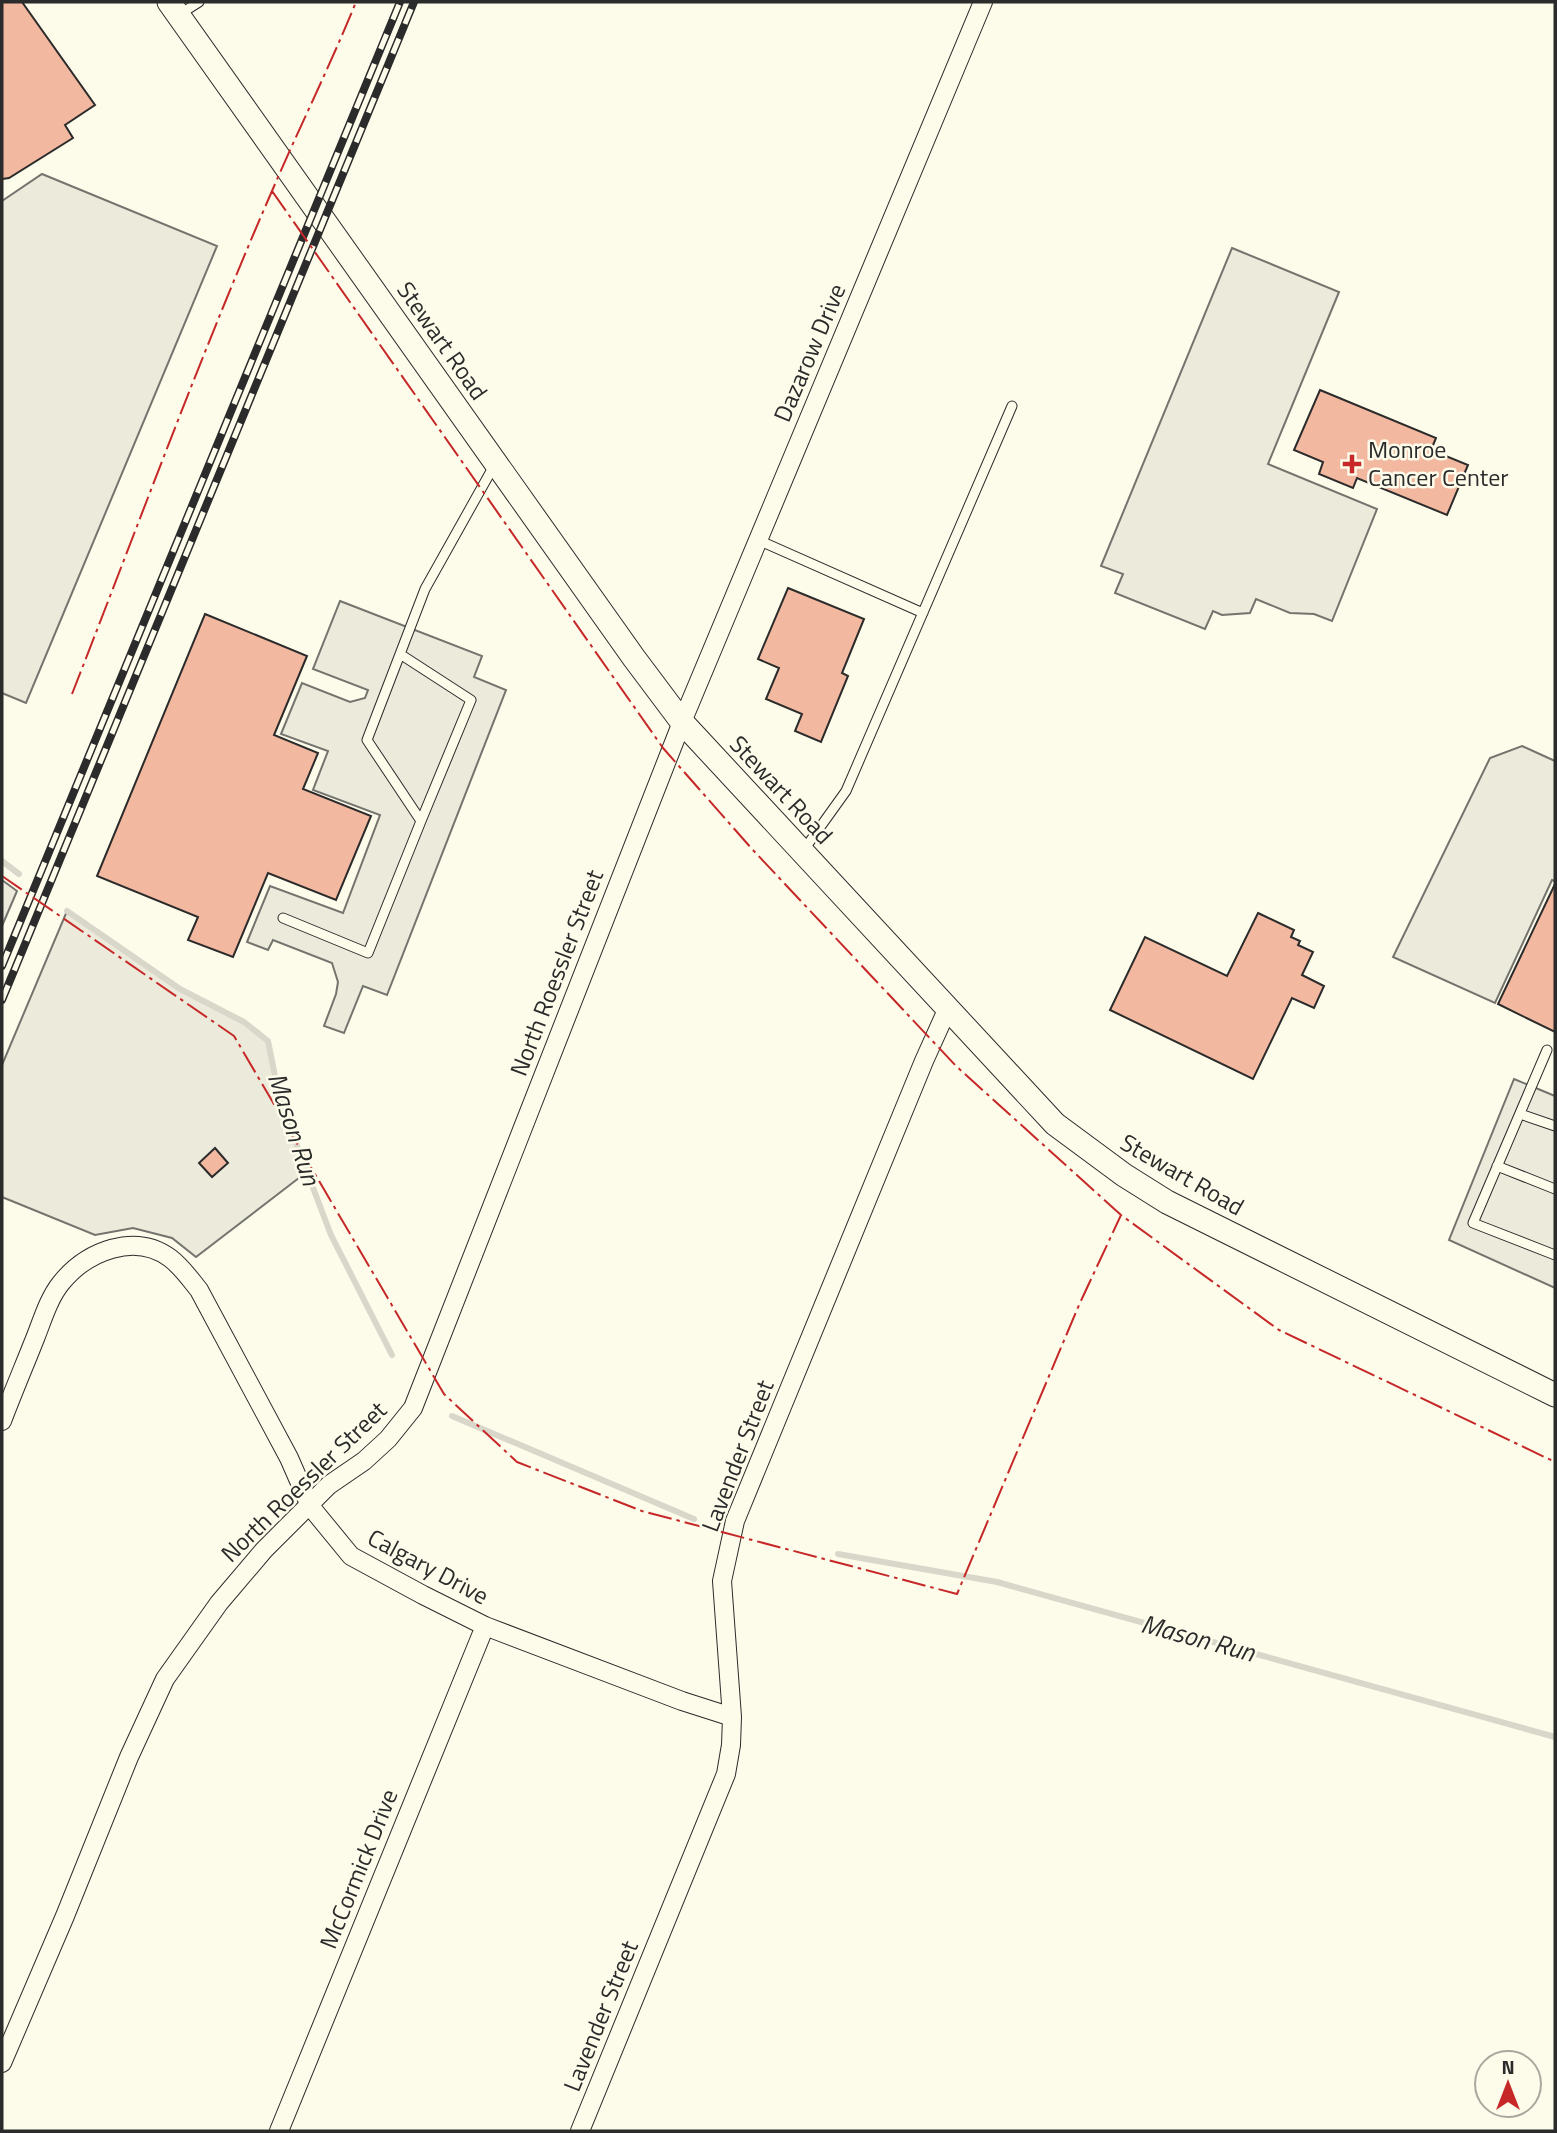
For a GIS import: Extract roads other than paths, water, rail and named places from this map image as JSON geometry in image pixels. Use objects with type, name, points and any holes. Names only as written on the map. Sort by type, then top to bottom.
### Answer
[{"type":"street","name":"Dazarow Drive","points":[[682,722],[983,2]]},
{"type":"street","name":"Stewart Road","points":[[174,8],[495,463],[682,722],[1055,1124],[1124,1175],[1167,1202],[1555,1395]]},
{"type":"street","name":"North Roessler Street","points":[[2,2063],[129,1757],[166,1679],[228,1592],[264,1550],[329,1485],[388,1439],[413,1408],[682,722]]},
{"type":"street","name":"Lavender Street","points":[[580,2131],[726,1774],[732,1717],[722,1581],[735,1521],[947,1010]]},
{"type":"street","name":"Calgary Drive","points":[[2,1420],[48,1305],[61,1283],[84,1262],[105,1250],[129,1245],[149,1247],[168,1256],[183,1269],[198,1290],[289,1458],[310,1506],[351,1556],[485,1626],[682,1701],[732,1717]]},
{"type":"street","name":"McCormick Drive","points":[[279,2131],[485,1626]]},
{"type":"lane","points":[[174,8],[199,2]]},
{"type":"lane","points":[[803,852],[846,791],[1012,406]]},
{"type":"lane","points":[[421,821],[367,740],[425,589],[495,463]]},
{"type":"lane","points":[[758,540],[923,613]]},
{"type":"lane","points":[[283,918],[368,953],[471,700],[400,654]]},
{"type":"lane","points":[[1548,1050],[1472,1223],[1555,1255]]},
{"type":"lane","points":[[1520,1114],[1555,1126]]},
{"type":"lane","points":[[1497,1166],[1555,1189]]},
{"type":"waterway","name":"Mason Run","points":[[2,861],[19,874]]},
{"type":"waterway","name":"Mason Run","points":[[67,911],[180,989],[244,1022],[268,1041],[280,1101],[331,1235],[392,1355]]},
{"type":"waterway","name":"Mason Run","points":[[452,1416],[694,1519]]},
{"type":"waterway","name":"Mason Run","points":[[838,1554],[997,1582],[1555,1737]]},
{"type":"railway","points":[[2,966],[400,2]]},
{"type":"railway","points":[[2,1000],[414,2]]},
{"type":"place","name":"Monroe Cancer Center","points":[[1352,464]]}]
